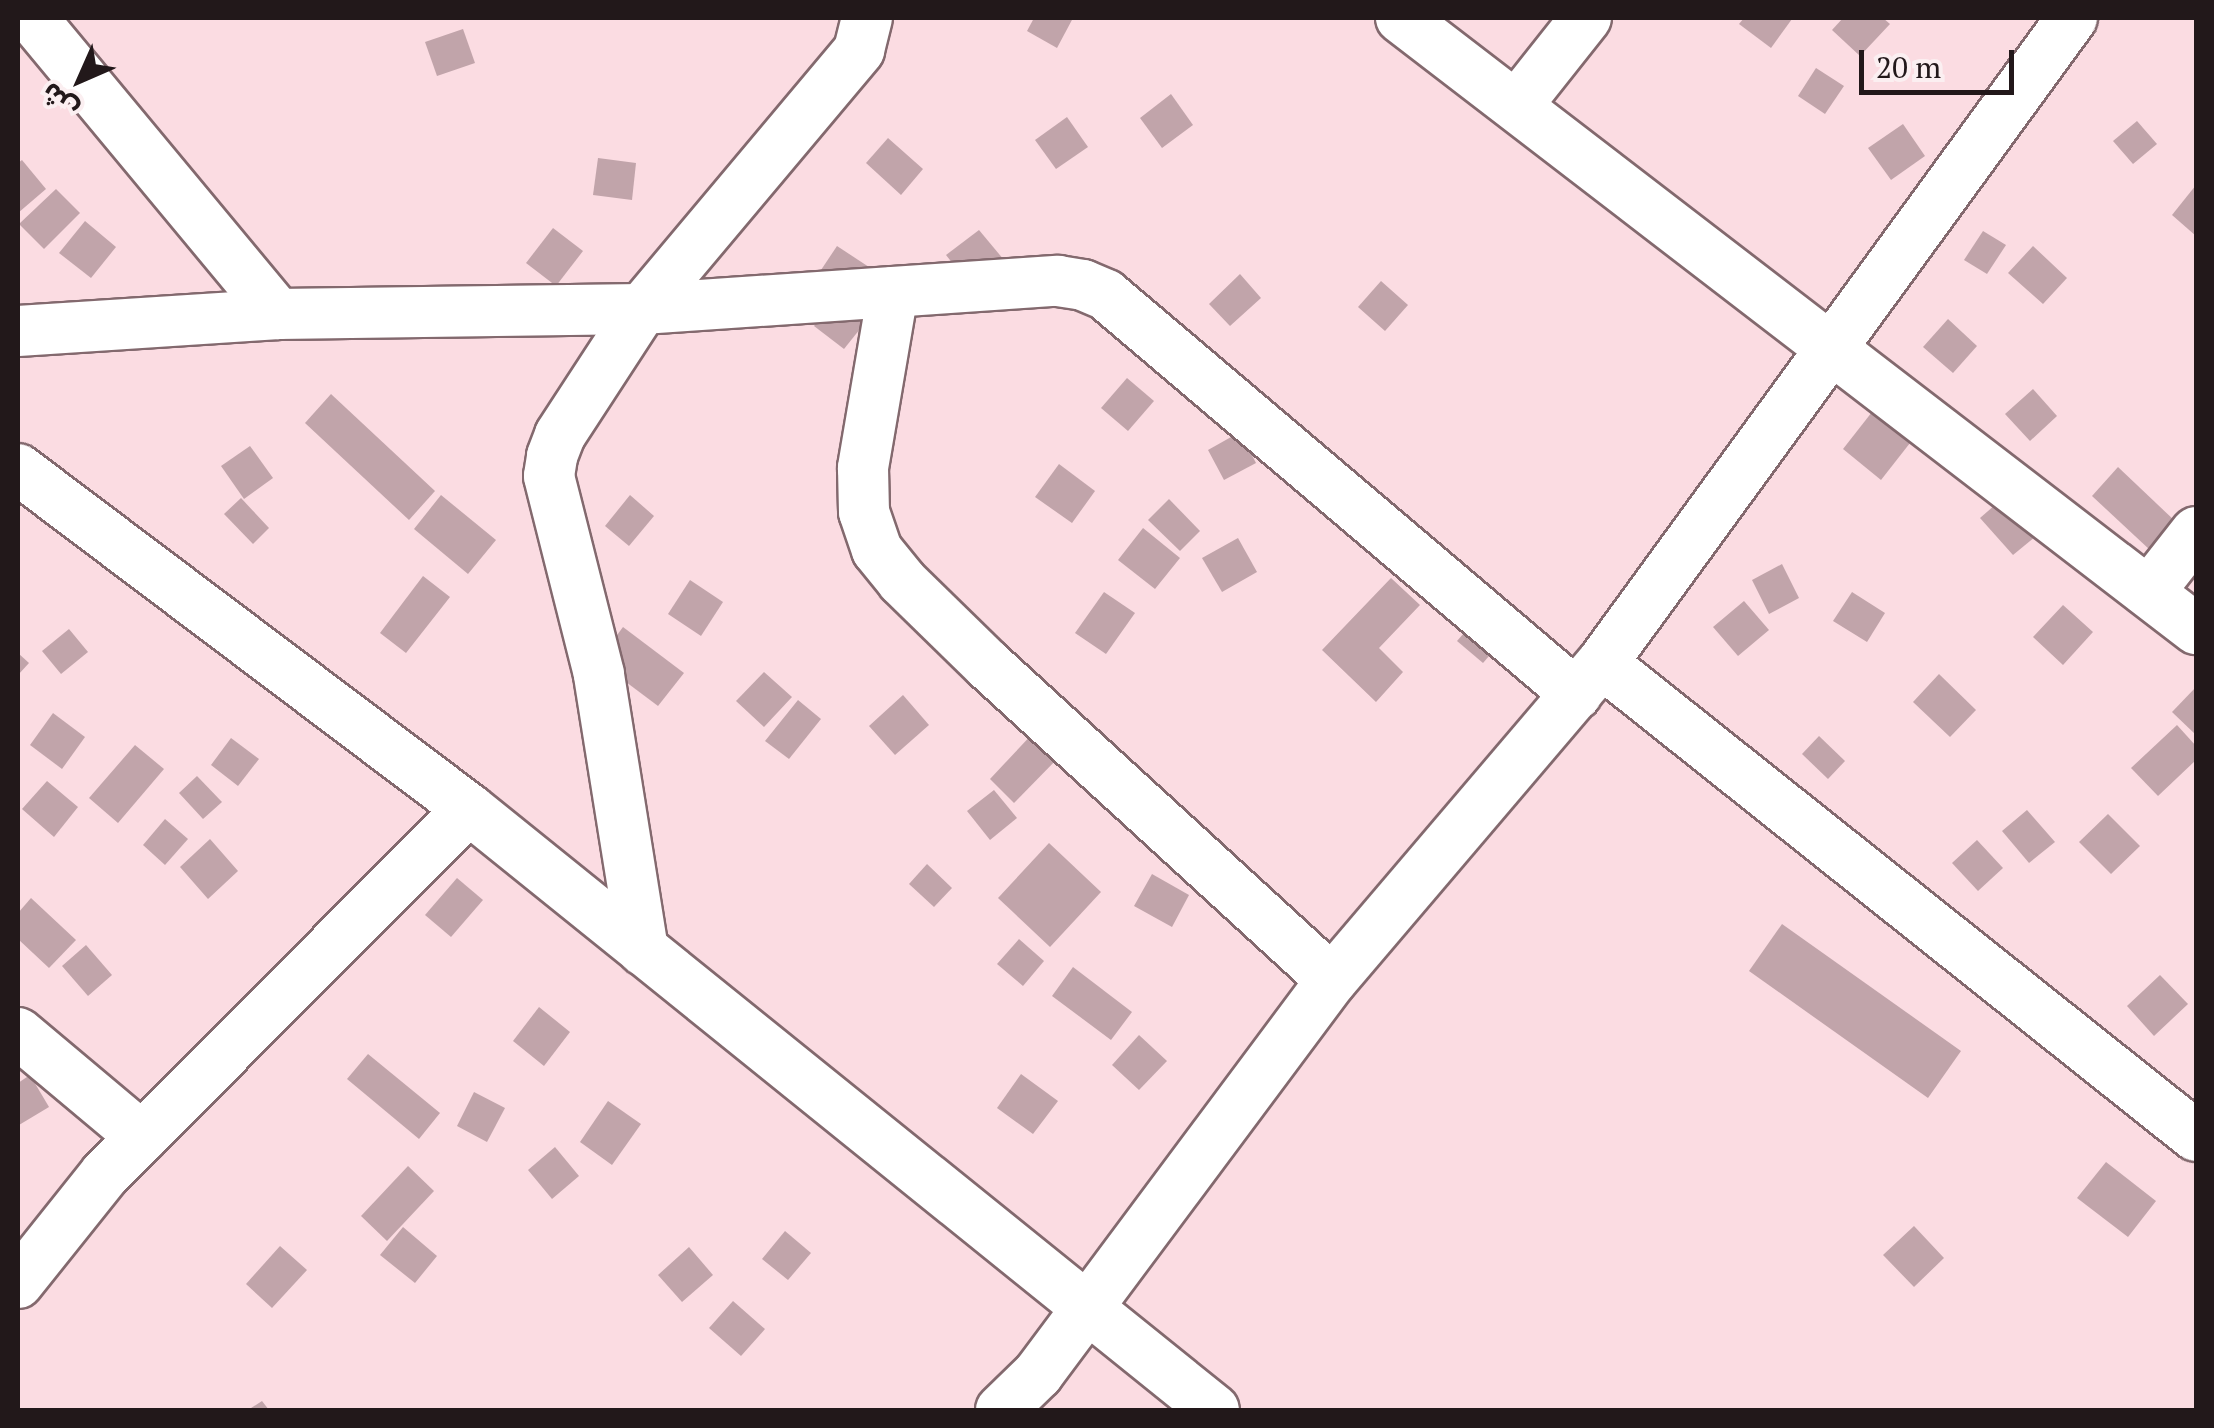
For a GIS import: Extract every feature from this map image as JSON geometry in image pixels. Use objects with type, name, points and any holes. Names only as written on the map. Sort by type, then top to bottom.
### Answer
[{"type":"street","points":[[32,18],[278,314]]},
{"type":"street","points":[[643,950],[599,674],[550,476],[560,435],[642,308],[859,50],[867,18]]},
{"type":"street","points":[[1401,18],[1448,38],[1517,104],[2196,629]]},
{"type":"street","points":[[1517,104],[1586,18]]},
{"type":"street","points":[[1000,1410],[1038,1374],[1084,1307],[1332,980],[1589,679],[2072,18]]},
{"type":"street","points":[[18,331],[278,314],[642,308],[1058,282],[1106,294],[1589,679],[2196,1136]]},
{"type":"street","points":[[893,292],[863,468],[864,512],[877,550],[902,582],[988,666],[1332,980]]},
{"type":"street","points":[[18,469],[470,810],[1214,1410]]},
{"type":"street","points":[[2149,592],[2196,532]]},
{"type":"street","points":[[18,1283],[104,1174],[470,810]]},
{"type":"street","points":[[18,1033],[142,1137]]},
{"type":"building","points":[[1034,18],[1073,18],[1057,48],[1027,31]]},
{"type":"building","points":[[1744,18],[1792,19],[1771,48],[1739,24]]},
{"type":"building","points":[[1843,18],[1883,18],[1890,24],[1860,56],[1832,30]]},
{"type":"building","points":[[463,29],[475,63],[437,76],[425,42]]},
{"type":"building","points":[[1816,68],[1844,86],[1825,114],[1798,96]]},
{"type":"building","points":[[1171,94],[1193,125],[1162,148],[1140,118]]},
{"type":"building","points":[[1067,117],[1088,147],[1056,169],[1035,140]]},
{"type":"building","points":[[2137,121],[2157,144],[2133,164],[2113,141]]},
{"type":"building","points":[[1903,124],[1925,156],[1891,180],[1868,148]]},
{"type":"building","points":[[888,138],[923,169],[901,195],[866,163]]},
{"type":"building","points":[[598,158],[636,163],[632,200],[593,195]]},
{"type":"building","points":[[22,160],[46,189],[18,213],[18,163]]},
{"type":"building","points":[[2196,185],[2196,236],[2172,215]]},
{"type":"building","points":[[56,189],[80,213],[44,249],[19,224]]},
{"type":"building","points":[[85,221],[116,247],[91,278],[59,253]]},
{"type":"building","points":[[553,228],[583,251],[556,286],[526,263]]},
{"type":"building","points":[[979,230],[1004,260],[971,287],[946,255]]},
{"type":"building","points":[[1983,231],[2006,245],[1987,274],[1964,260]]},
{"type":"building","points":[[837,246],[872,269],[819,273]]},
{"type":"building","points":[[2033,246],[2067,278],[2043,304],[2008,273]]},
{"type":"building","points":[[1240,274],[1261,298],[1230,326],[1209,304]]},
{"type":"building","points":[[1381,281],[1408,305],[1385,331],[1358,307]]},
{"type":"building","points":[[837,295],[868,319],[844,349],[814,326]]},
{"type":"building","points":[[1948,319],[1977,346],[1953,373],[1923,347]]},
{"type":"building","points":[[1127,378],[1154,401],[1128,431],[1101,408]]},
{"type":"building","points":[[2033,389],[2057,416],[2030,441],[2005,414]]},
{"type":"building","points":[[331,394],[435,491],[409,520],[305,423]]},
{"type":"building","points":[[1872,412],[1910,443],[1881,480],[1843,449]]},
{"type":"building","points":[[1240,432],[1256,463],[1224,480],[1208,450]]},
{"type":"building","points":[[250,446],[273,478],[244,499],[221,466]]},
{"type":"building","points":[[1059,464],[1095,491],[1072,523],[1035,497]]},
{"type":"building","points":[[2118,467],[2176,522],[2150,550],[2092,496]]},
{"type":"building","points":[[441,495],[496,540],[468,574],[414,529]]},
{"type":"building","points":[[630,495],[654,516],[629,546],[605,526]]},
{"type":"building","points":[[241,498],[269,528],[253,544],[224,514]]},
{"type":"building","points":[[2003,498],[2036,536],[2013,555],[1980,518]]},
{"type":"building","points":[[1169,499],[1200,531],[1180,551],[1148,520]]},
{"type":"building","points":[[1143,528],[1180,558],[1155,589],[1118,560]]},
{"type":"building","points":[[1238,538],[1257,572],[1222,592],[1202,558]]},
{"type":"building","points":[[1782,564],[1799,598],[1769,614],[1752,580]]},
{"type":"building","points":[[423,576],[450,597],[406,653],[380,633]]},
{"type":"building","points":[[1391,578],[1420,605],[1379,648],[1403,672],[1376,702],[1322,650]]},
{"type":"building","points":[[690,580],[723,602],[701,636],[668,614]]},
{"type":"building","points":[[1104,592],[1135,613],[1106,654],[1075,633]]},
{"type":"building","points":[[1852,592],[1885,613],[1867,642],[1833,621]]},
{"type":"building","points":[[1744,601],[1769,630],[1738,656],[1713,627]]},
{"type":"building","points":[[2063,605],[2093,632],[2063,665],[2033,637]]},
{"type":"building","points":[[1484,610],[1509,633],[1483,663],[1457,641]]},
{"type":"building","points":[[623,627],[684,673],[658,706],[598,661]]},
{"type":"building","points":[[69,629],[88,652],[61,674],[42,651]]},
{"type":"building","points":[[18,653],[29,663],[18,675]]},
{"type":"building","points":[[764,672],[792,697],[764,727],[736,701]]},
{"type":"building","points":[[1939,674],[1976,710],[1950,737],[1913,702]]},
{"type":"building","points":[[2196,687],[2196,735],[2172,712]]},
{"type":"building","points":[[903,695],[929,725],[895,755],[869,726]]},
{"type":"building","points":[[798,700],[821,719],[789,759],[765,741]]},
{"type":"building","points":[[53,713],[85,737],[62,769],[30,745]]},
{"type":"building","points":[[2177,725],[2196,746],[2196,760],[2158,796],[2131,768]]},
{"type":"building","points":[[1036,730],[1061,755],[1014,803],[990,779]]},
{"type":"building","points":[[1819,736],[1845,761],[1828,779],[1802,754]]},
{"type":"building","points":[[231,738],[259,759],[238,786],[211,765]]},
{"type":"building","points":[[135,745],[164,769],[118,823],[89,798]]},
{"type":"building","points":[[197,776],[222,802],[203,819],[179,793]]},
{"type":"building","points":[[47,781],[78,807],[54,837],[22,809]]},
{"type":"building","points":[[994,790],[1017,818],[990,840],[967,811]]},
{"type":"building","points":[[2027,810],[2055,842],[2029,863],[2002,831]]},
{"type":"building","points":[[2108,814],[2140,846],[2111,874],[2079,842]]},
{"type":"building","points":[[165,819],[188,839],[165,865],[143,845]]},
{"type":"building","points":[[210,839],[238,871],[208,899],[180,867]]},
{"type":"building","points":[[1977,840],[2003,868],[1978,891],[1952,863]]},
{"type":"building","points":[[1049,843],[1101,892],[1050,947],[998,898]]},
{"type":"building","points":[[927,864],[952,888],[934,907],[909,884]]},
{"type":"building","points":[[1152,874],[1189,895],[1172,927],[1134,906]]},
{"type":"building","points":[[457,878],[483,900],[451,937],[425,915]]},
{"type":"building","points":[[31,898],[76,940],[49,968],[18,939],[18,913]]},
{"type":"building","points":[[1782,924],[1961,1051],[1928,1098],[1749,971]]},
{"type":"building","points":[[1019,939],[1044,961],[1023,986],[997,964]]},
{"type":"building","points":[[86,945],[112,975],[88,996],[62,966]]},
{"type":"building","points":[[1073,967],[1132,1012],[1111,1040],[1052,996]]},
{"type":"building","points":[[2160,975],[2188,1004],[2154,1036],[2127,1006]]},
{"type":"building","points":[[539,1007],[570,1032],[544,1066],[513,1041]]},
{"type":"building","points":[[1139,1035],[1167,1061],[1139,1090],[1112,1065]]},
{"type":"building","points":[[368,1054],[440,1113],[419,1139],[347,1079]]},
{"type":"building","points":[[1021,1074],[1058,1101],[1033,1134],[997,1108]]},
{"type":"building","points":[[30,1075],[49,1107],[19,1125],[18,1083]]},
{"type":"building","points":[[474,1092],[505,1108],[487,1142],[457,1126]]},
{"type":"building","points":[[608,1101],[641,1124],[612,1165],[580,1142]]},
{"type":"building","points":[[555,1147],[579,1176],[552,1199],[528,1170]]},
{"type":"building","points":[[2106,1162],[2156,1201],[2128,1237],[2077,1198]]},
{"type":"building","points":[[408,1166],[434,1191],[387,1241],[361,1216]]},
{"type":"building","points":[[1914,1226],[1944,1258],[1914,1287],[1883,1255]]},
{"type":"building","points":[[403,1227],[437,1256],[415,1283],[380,1255]]},
{"type":"building","points":[[785,1231],[811,1253],[788,1280],[762,1259]]},
{"type":"building","points":[[280,1246],[307,1270],[272,1308],[246,1284]]},
{"type":"building","points":[[689,1247],[713,1275],[682,1302],[658,1275]]},
{"type":"building","points":[[733,1301],[765,1329],[741,1356],[709,1328]]},
{"type":"building","points":[[262,1401],[269,1410],[248,1410]]}]
